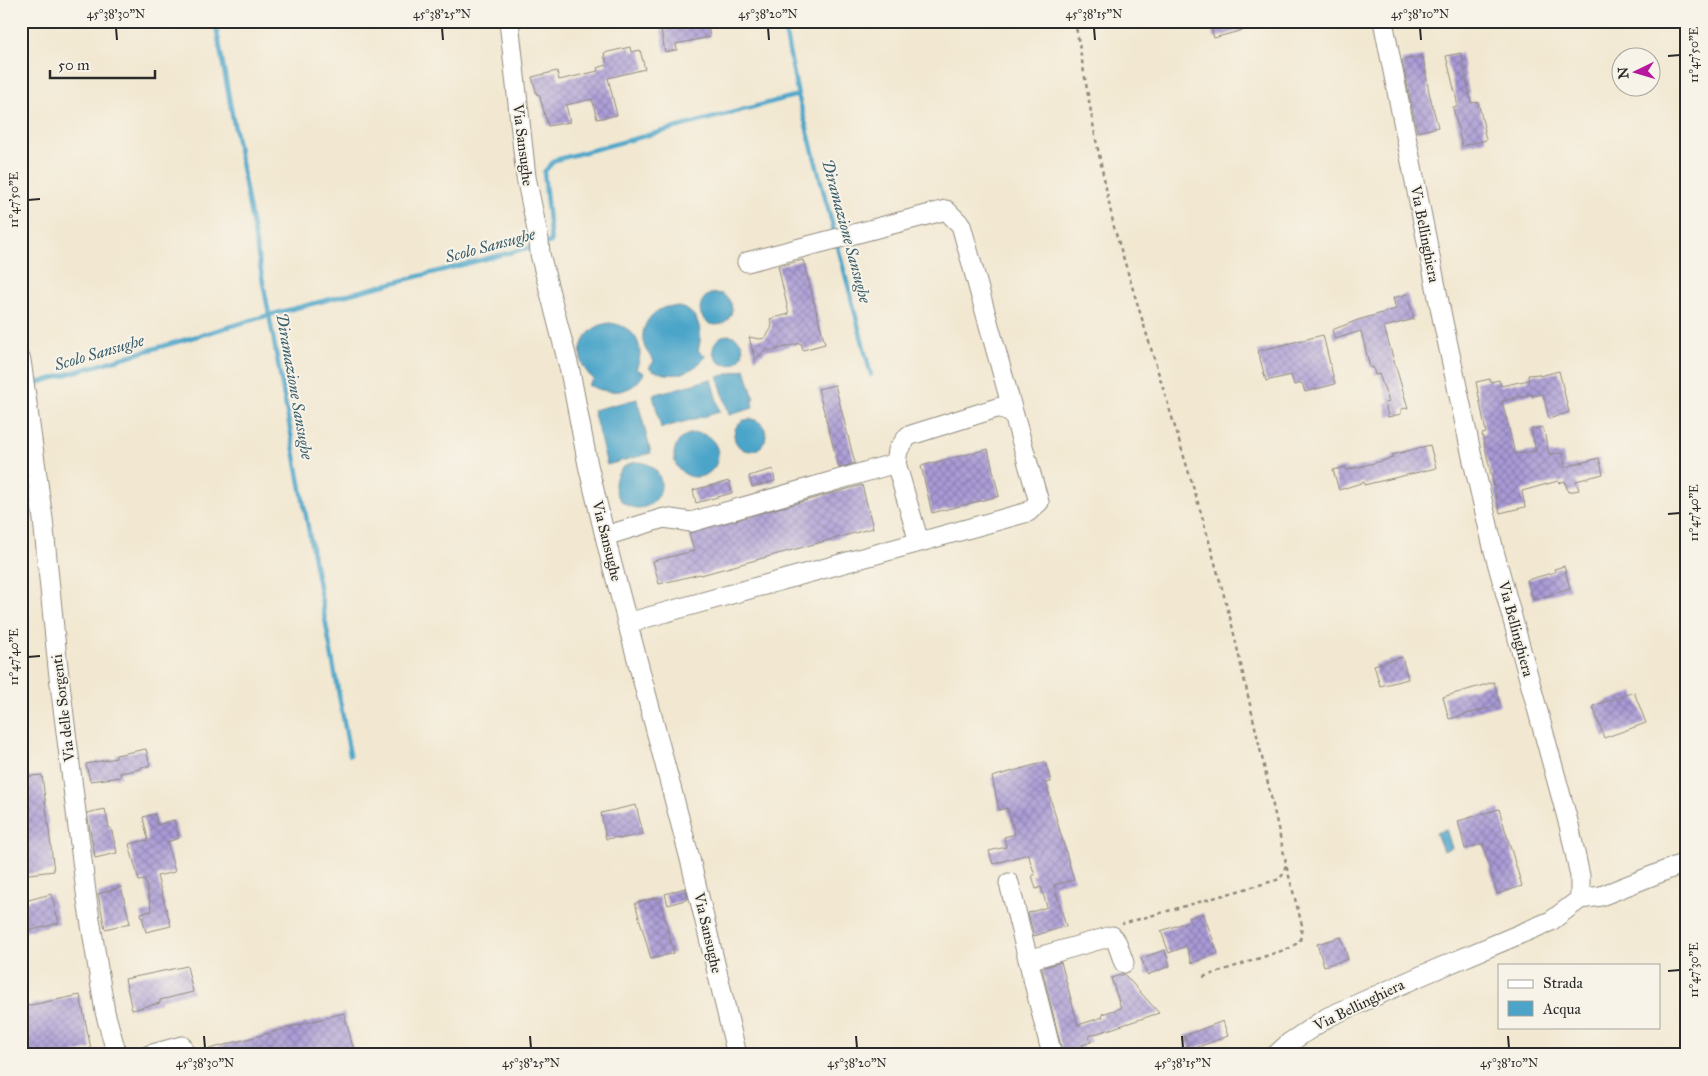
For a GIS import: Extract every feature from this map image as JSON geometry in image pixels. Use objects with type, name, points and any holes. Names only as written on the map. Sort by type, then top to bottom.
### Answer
[{"type":"street","name":"Via Sansughe","points":[[509,21],[526,177],[540,247],[570,371],[588,464],[627,623],[690,858],[738,1055]]},
{"type":"street","name":"Via Bellinghiera","points":[[1276,1055],[1289,1043],[1328,1017],[1551,921],[1580,899],[1580,876],[1569,825],[1497,560],[1473,461],[1440,308],[1383,21]]},
{"type":"street","points":[[627,623],[1028,512],[1039,502],[961,226],[946,210],[747,262]]},
{"type":"street","name":"Via delle Sorgenti","points":[[21,360],[44,520],[58,668],[87,900],[105,1012],[117,1055]]},
{"type":"street","points":[[919,542],[896,463],[898,450],[908,436],[1000,407],[1014,415]]},
{"type":"street","points":[[605,536],[664,518],[691,522],[896,463]]},
{"type":"street","points":[[1580,899],[1601,896],[1687,862]]},
{"type":"street","points":[[1009,883],[1052,1055]]},
{"type":"street","points":[[1028,960],[1112,936],[1117,943],[1124,963]]},
{"type":"street","points":[[149,1055],[182,1046]]},
{"type":"path","points":[[1075,21],[1114,227],[1202,516],[1231,621],[1302,925],[1300,941],[1290,948],[1203,977]]},
{"type":"path","points":[[1112,936],[1115,926],[1280,879],[1286,863]]},
{"type":"water","points":[[716,293],[722,294],[727,298],[731,303],[731,315],[727,320],[722,324],[716,325],[710,324],[705,320],[701,315],[700,309],[701,303],[705,298],[710,294]]},
{"type":"water","points":[[666,307],[685,309],[696,318],[700,333],[698,351],[706,356],[694,368],[680,374],[665,374],[649,368],[654,361],[646,350],[643,341],[644,328],[650,317]]},
{"type":"water","points":[[609,323],[625,328],[636,338],[640,352],[636,369],[644,373],[633,386],[619,391],[604,390],[588,385],[594,379],[582,363],[581,354],[585,338],[599,326]]},
{"type":"water","points":[[728,335],[739,339],[743,350],[739,361],[728,365],[717,361],[713,350],[717,339]]},
{"type":"water","points":[[745,369],[754,399],[752,400],[753,408],[729,415],[718,377]]},
{"type":"water","points":[[711,379],[720,412],[661,428],[653,395]]},
{"type":"water","points":[[637,399],[651,453],[607,465],[593,410]]},
{"type":"water","points":[[750,419],[756,420],[761,424],[765,429],[765,441],[761,446],[756,450],[750,451],[744,450],[739,446],[735,441],[734,435],[735,429],[739,424],[744,420]]},
{"type":"water","points":[[700,433],[712,439],[717,446],[717,464],[712,471],[705,476],[692,477],[684,474],[677,467],[674,451],[677,443],[684,436]]},
{"type":"water","points":[[634,462],[642,462],[651,466],[657,472],[661,485],[657,498],[651,504],[642,508],[634,508],[625,504],[619,498],[615,489],[615,481],[619,472],[625,466]]},
{"type":"water","points":[[1446,829],[1452,848],[1443,851],[1436,833]]},
{"type":"building","points":[[698,21],[707,21],[710,37],[676,44],[677,50],[665,52],[661,30]]},
{"type":"building","points":[[1209,21],[1261,21],[1261,25],[1214,38]]},
{"type":"building","points":[[630,47],[631,52],[640,50],[645,69],[608,78],[617,115],[597,119],[592,99],[566,105],[570,122],[548,126],[532,77],[557,71],[559,80],[598,71],[597,68],[607,65],[604,53]]},
{"type":"building","points":[[1461,53],[1471,103],[1478,102],[1486,140],[1462,146],[1453,107],[1457,107],[1457,101],[1446,56]]},
{"type":"building","points":[[1423,57],[1438,127],[1417,132],[1402,60]]},
{"type":"building","points":[[803,260],[825,344],[803,350],[801,343],[767,350],[755,359],[749,337],[765,338],[771,329],[770,319],[789,314],[778,266]]},
{"type":"building","points":[[1407,294],[1414,319],[1384,327],[1408,408],[1401,409],[1401,414],[1388,417],[1385,403],[1389,402],[1379,374],[1375,375],[1373,367],[1370,368],[1361,331],[1335,339],[1332,330],[1396,309],[1393,298]]},
{"type":"building","points":[[1323,335],[1335,384],[1305,392],[1302,383],[1294,385],[1291,375],[1266,381],[1258,351]]},
{"type":"building","points":[[1559,371],[1569,412],[1549,419],[1543,394],[1532,396],[1532,394],[1502,401],[1515,454],[1536,451],[1531,429],[1543,427],[1549,454],[1563,453],[1565,467],[1599,458],[1603,474],[1576,481],[1579,490],[1568,492],[1565,481],[1559,483],[1558,481],[1522,491],[1525,507],[1500,513],[1482,434],[1486,433],[1476,382],[1490,379],[1490,382],[1499,380],[1501,386],[1529,380],[1528,375],[1539,374],[1540,376]]},
{"type":"building","points":[[835,385],[855,463],[839,468],[818,389]]},
{"type":"building","points":[[1430,445],[1436,468],[1364,485],[1364,482],[1339,490],[1333,470],[1346,467],[1347,470],[1393,458],[1392,455]]},
{"type":"building","points":[[988,449],[999,496],[932,513],[921,466]]},
{"type":"building","points":[[773,469],[775,481],[752,487],[749,476]]},
{"type":"building","points":[[729,481],[732,493],[696,503],[693,490]]},
{"type":"building","points":[[862,485],[873,528],[701,575],[659,584],[653,561],[694,551],[689,533]]},
{"type":"building","points":[[1564,566],[1570,589],[1533,600],[1527,580],[1555,572],[1554,569]]},
{"type":"building","points":[[1402,657],[1408,679],[1380,686],[1374,665]]},
{"type":"building","points":[[1494,682],[1500,705],[1449,719],[1443,697]]},
{"type":"building","points":[[1634,692],[1646,723],[1604,738],[1593,706]]},
{"type":"building","points":[[146,749],[150,766],[120,773],[121,777],[90,781],[86,764]]},
{"type":"building","points":[[1045,762],[1051,782],[1046,783],[1074,880],[1054,885],[1066,926],[1034,936],[1028,913],[1047,907],[1041,887],[1036,889],[1032,875],[1035,875],[1028,854],[993,864],[989,851],[1006,847],[1004,837],[1015,834],[1007,808],[999,810],[992,777]]},
{"type":"building","points":[[42,775],[54,871],[21,875],[21,777]]},
{"type":"building","points":[[636,805],[643,834],[619,839],[618,837],[606,839],[601,813]]},
{"type":"building","points":[[105,809],[117,853],[95,858],[87,813]]},
{"type":"building","points":[[1499,809],[1522,886],[1497,894],[1483,844],[1465,849],[1458,821]]},
{"type":"building","points":[[155,814],[157,825],[174,820],[179,838],[167,842],[175,872],[157,876],[171,926],[146,932],[141,913],[152,911],[145,880],[139,881],[129,844],[148,840],[143,817]]},
{"type":"building","points":[[121,887],[130,923],[105,929],[98,894]]},
{"type":"building","points":[[685,888],[688,899],[668,905],[665,894]]},
{"type":"building","points":[[51,894],[59,923],[21,933],[21,902]]},
{"type":"building","points":[[659,897],[674,953],[651,959],[635,903]]},
{"type":"building","points":[[1203,913],[1218,953],[1192,963],[1186,946],[1169,953],[1161,931],[1190,921],[1189,918]]},
{"type":"building","points":[[1341,937],[1348,959],[1324,966],[1317,944]]},
{"type":"building","points":[[1165,950],[1170,966],[1147,975],[1141,958]]},
{"type":"building","points":[[1061,962],[1078,1025],[1103,1017],[1102,1014],[1121,1008],[1111,978],[1124,974],[1159,1013],[1089,1036],[1091,1042],[1082,1045],[1085,1055],[1063,1055],[1042,968]]},
{"type":"building","points":[[187,966],[193,992],[160,1000],[160,1003],[132,1010],[125,979]]},
{"type":"building","points":[[80,995],[91,1049],[65,1055],[21,1055],[21,1007]]},
{"type":"building","points":[[344,1013],[355,1055],[202,1055],[202,1051]]},
{"type":"building","points":[[1223,1021],[1228,1036],[1190,1050],[1184,1036]]},
{"type":"waterway","name":"Diramazione Sansughe","points":[[215,21],[350,755]]},
{"type":"waterway","name":"Scolo Sansughe","points":[[544,244],[551,242],[544,172],[555,160],[798,95],[784,26],[785,21]]},
{"type":"waterway","name":"Diramazione Sansughe","points":[[798,95],[835,235]]},
{"type":"waterway","name":"Diramazione Sansughe","points":[[837,243],[871,375]]},
{"type":"waterway","name":"Scolo Sansughe","points":[[37,383],[269,315],[535,246]]}]
